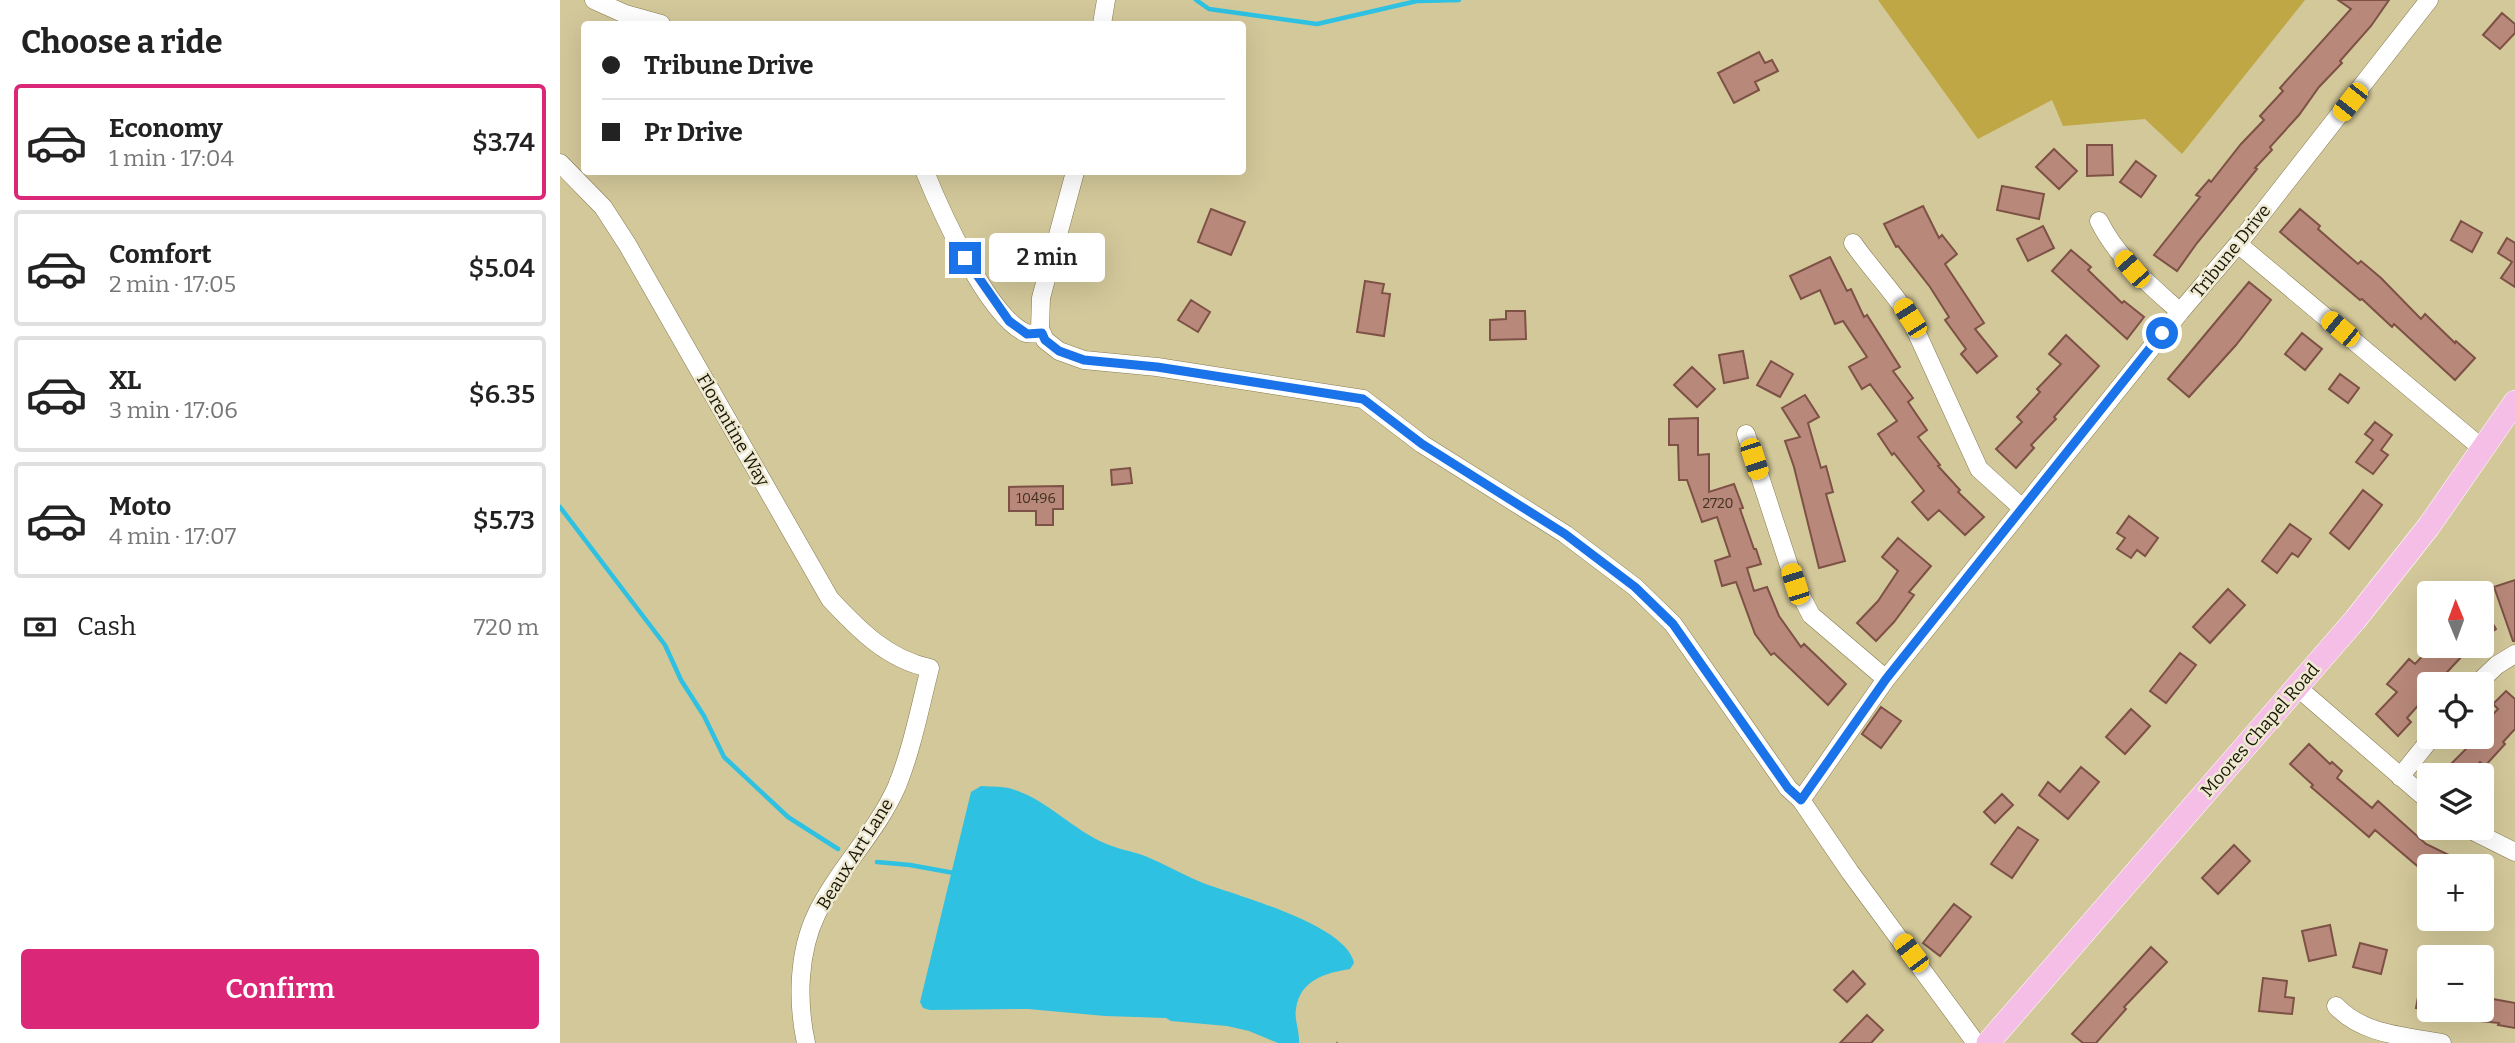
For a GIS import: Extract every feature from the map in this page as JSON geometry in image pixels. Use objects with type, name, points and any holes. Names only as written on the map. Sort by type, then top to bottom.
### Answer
[{"type":"main road","name":"Moores Chapel Road","points":[[1988,1043],[2396,570],[2515,402]]},
{"type":"street","points":[[594,0],[625,14],[650,21]]},
{"type":"street","points":[[1102,21],[1106,0]]},
{"type":"street","name":"Tribune Drive","points":[[1801,800],[1886,679],[2180,312],[2238,244],[2429,0]]},
{"type":"street","name":"Florentine Way","points":[[560,163],[603,207],[627,244],[830,599],[855,626],[884,650],[930,668]]},
{"type":"street","points":[[926,175],[965,258],[983,287],[1009,321],[1027,334],[1042,333]]},
{"type":"street","points":[[1074,175],[1041,298],[1042,333],[1045,340],[1059,351],[1084,360],[1157,367],[1363,399],[1422,444],[1565,534],[1635,587],[1673,624],[1788,788],[1801,800],[1850,872],[1976,1043]]},
{"type":"street","points":[[2099,221],[2113,246],[2132,269],[2180,312]]},
{"type":"street","points":[[1853,243],[1910,318],[1979,470],[2022,508]]},
{"type":"street","points":[[2238,244],[2483,449]]},
{"type":"street","points":[[1746,434],[1795,584],[1804,603],[1811,615],[1886,679]]},
{"type":"street","points":[[2490,672],[2515,654]]},
{"type":"street","name":"Beaux Art Lane","points":[[806,1043],[800,988],[805,952],[817,913],[897,786],[930,668]]},
{"type":"street","points":[[2297,687],[2417,792]]},
{"type":"street","points":[[2400,777],[2422,749]]},
{"type":"street","points":[[2491,840],[2515,852]]},
{"type":"street","points":[[2336,1006],[2346,1017],[2367,1028],[2442,1043]]},
{"type":"shaded area","points":[[1878,0],[2305,0],[2182,154],[2145,119],[2063,126],[2052,100],[1978,139]]},
{"type":"water","points":[[981,786],[1008,788],[1025,794],[1104,843],[1145,856],[1203,883],[1312,924],[1347,949],[1354,963],[1350,969],[1315,980],[1303,991],[1298,999],[1296,1013],[1299,1043],[1278,1043],[1249,1031],[1227,1026],[1171,1021],[1166,1018],[1028,1009],[923,1008],[920,1002],[971,792]]},
{"type":"building","points":[[2338,0],[2389,0],[2371,26],[2340,61],[2342,63],[2270,147],[2272,150],[2255,168],[2257,169],[2177,271],[2154,255],[2200,197],[2196,195],[2209,180],[2211,182],[2264,120],[2260,116],[2283,91],[2280,88],[2351,9]]},
{"type":"building","points":[[2502,13],[2515,24],[2515,33],[2500,49],[2483,35]]},
{"type":"building","points":[[1759,52],[1765,63],[1772,60],[1778,71],[1755,82],[1759,90],[1734,103],[1718,73]]},
{"type":"building","points":[[2087,145],[2112,145],[2113,175],[2087,176]]},
{"type":"building","points":[[2054,149],[2077,171],[2059,189],[2036,167]]},
{"type":"building","points":[[2136,161],[2156,176],[2141,197],[2120,182]]},
{"type":"building","points":[[2002,186],[2044,194],[2039,219],[1997,210]]},
{"type":"building","points":[[1923,206],[1939,238],[1942,235],[1957,254],[1945,264],[1984,323],[1975,329],[1997,356],[1977,373],[1961,354],[1966,349],[1945,320],[1949,317],[1930,287],[1898,246],[1896,247],[1884,224]]},
{"type":"building","points":[[1211,209],[1245,222],[1231,255],[1198,242]]},
{"type":"building","points":[[2300,209],[2320,226],[2318,229],[2358,264],[2361,261],[2381,278],[2421,319],[2425,314],[2475,358],[2455,380],[2394,324],[2392,327],[2280,232]]},
{"type":"building","points":[[2461,221],[2482,233],[2472,252],[2451,240]]},
{"type":"building","points":[[2043,226],[2054,248],[2028,261],[2017,239]]},
{"type":"building","points":[[2507,238],[2515,243],[2515,287],[2501,278],[2512,262],[2498,253]]},
{"type":"building","points":[[2071,250],[2091,267],[2088,270],[2122,303],[2124,301],[2144,317],[2127,339],[2052,271]]},
{"type":"building","points":[[1830,257],[1847,291],[1851,289],[1864,317],[1867,315],[1900,367],[1893,371],[1913,398],[1908,402],[1927,430],[1918,437],[1940,465],[1938,466],[1960,490],[1958,492],[1984,517],[1965,535],[1939,510],[1928,520],[1912,502],[1924,491],[1894,453],[1892,455],[1878,434],[1897,421],[1870,384],[1862,389],[1849,367],[1867,357],[1843,321],[1835,324],[1820,290],[1801,299],[1790,276]]},
{"type":"building","points":[[1365,281],[1384,284],[1382,293],[1390,294],[1384,336],[1357,332]]},
{"type":"building","points":[[2249,282],[2271,300],[2236,345],[2189,397],[2168,379]]},
{"type":"building","points":[[1191,300],[1210,312],[1198,332],[1178,320]]},
{"type":"building","points":[[1506,311],[1525,311],[1526,339],[1490,340],[1490,320],[1506,319]]},
{"type":"building","points":[[2302,333],[2322,349],[2305,370],[2285,354]]},
{"type":"building","points":[[2066,335],[2099,366],[2031,445],[2034,448],[2016,468],[1996,449],[2022,422],[2017,417],[2040,392],[2037,389],[2061,364],[2049,354]]},
{"type":"building","points":[[1743,351],[1748,378],[1724,383],[1719,355]]},
{"type":"building","points":[[1771,361],[1793,374],[1780,397],[1757,385]]},
{"type":"building","points":[[1692,367],[1715,389],[1697,407],[1674,385]]},
{"type":"building","points":[[2340,374],[2359,388],[2348,403],[2329,389]]},
{"type":"building","points":[[1805,395],[1819,417],[1808,423],[1821,468],[1826,466],[1833,492],[1826,494],[1845,561],[1819,568],[1785,441],[1800,437],[1782,408]]},
{"type":"building","points":[[1698,418],[1698,455],[1709,454],[1709,492],[1734,484],[1743,508],[1740,509],[1761,564],[1747,568],[1754,591],[1767,587],[1779,616],[1801,647],[1804,644],[1846,684],[1828,705],[1774,653],[1771,655],[1755,634],[1736,582],[1722,586],[1715,561],[1730,556],[1717,517],[1702,522],[1687,480],[1679,480],[1678,445],[1669,445],[1669,419]]},
{"type":"building","points":[[2375,422],[2392,435],[2381,450],[2388,455],[2373,474],[2356,462],[2373,440],[2365,434]]},
{"type":"building","points":[[1130,468],[1132,483],[1112,485],[1111,470]]},
{"type":"building","points":[[1063,486],[1063,509],[1053,509],[1053,525],[1036,525],[1036,511],[1009,511],[1009,487]]},
{"type":"building","points":[[2363,490],[2382,505],[2349,549],[2330,533]]},
{"type":"building","points":[[2129,516],[2158,538],[2145,556],[2137,550],[2131,558],[2117,549],[2125,538],[2117,533]]},
{"type":"building","points":[[2290,524],[2311,539],[2298,557],[2292,553],[2277,573],[2262,561]]},
{"type":"building","points":[[1898,538],[1931,566],[1909,592],[1914,595],[1876,641],[1857,623],[1878,601],[1898,571],[1882,557]]},
{"type":"building","points":[[2515,580],[2515,641],[2513,641],[2494,587]]},
{"type":"building","points":[[2228,589],[2245,605],[2210,643],[2193,627]]},
{"type":"building","points":[[2180,653],[2196,665],[2166,703],[2150,691]]},
{"type":"building","points":[[2421,658],[2460,658],[2447,672],[2417,672],[2417,707],[2407,718],[2411,722],[2398,736],[2376,714],[2397,692],[2387,684],[2409,659],[2415,664]]},
{"type":"building","points":[[2506,691],[2515,699],[2515,729],[2503,742],[2505,744],[2488,763],[2452,763],[2466,749],[2494,749],[2494,713],[2498,709],[2494,703]]},
{"type":"building","points":[[1881,707],[1901,721],[1881,748],[1862,734]]},
{"type":"building","points":[[2131,709],[2150,726],[2125,754],[2106,737]]},
{"type":"building","points":[[2309,744],[2330,764],[2332,762],[2342,771],[2337,778],[2372,808],[2378,801],[2417,836],[2417,840],[2447,854],[2417,854],[2417,866],[2375,830],[2369,837],[2311,787],[2313,785],[2290,764]]},
{"type":"building","points":[[2081,767],[2099,782],[2068,819],[2039,795],[2048,782],[2060,792]]},
{"type":"building","points":[[2002,794],[2013,805],[1995,823],[1984,812]]},
{"type":"building","points":[[2018,827],[2038,840],[2012,878],[1991,864]]},
{"type":"building","points":[[2234,845],[2250,861],[2218,894],[2202,878]]},
{"type":"building","points":[[1954,904],[1971,917],[1940,956],[1923,943]]},
{"type":"building","points":[[2330,925],[2336,955],[2309,961],[2302,931]]},
{"type":"building","points":[[2360,943],[2387,950],[2381,974],[2353,967]]},
{"type":"building","points":[[2151,947],[2167,962],[2124,1007],[2126,1009],[2096,1043],[2083,1043],[2072,1034]]},
{"type":"building","points":[[1853,971],[1865,984],[1847,1002],[1834,990]]},
{"type":"building","points":[[2263,978],[2287,981],[2285,997],[2294,998],[2292,1014],[2259,1011]]},
{"type":"building","points":[[2494,999],[2515,1003],[2515,1028],[2498,1025],[2499,1023],[2490,1022],[2494,1022]]},
{"type":"building","points":[[1867,1015],[1883,1030],[1871,1043],[1840,1043]]},
{"type":"waterway","points":[[1196,0],[1209,9],[1317,24],[1417,1],[1459,0]]},
{"type":"waterway","points":[[560,507],[665,645],[681,680],[704,716],[724,757],[788,817],[838,849]]},
{"type":"waterway","points":[[877,862],[954,873]]},
{"type":"route","points":[[965,258],[1009,321],[1027,334],[1042,333],[1045,340],[1059,351],[1084,360],[1157,367],[1363,399],[1422,444],[1565,534],[1635,587],[1673,624],[1788,788],[1801,800],[1886,679],[2162,333]]}]
